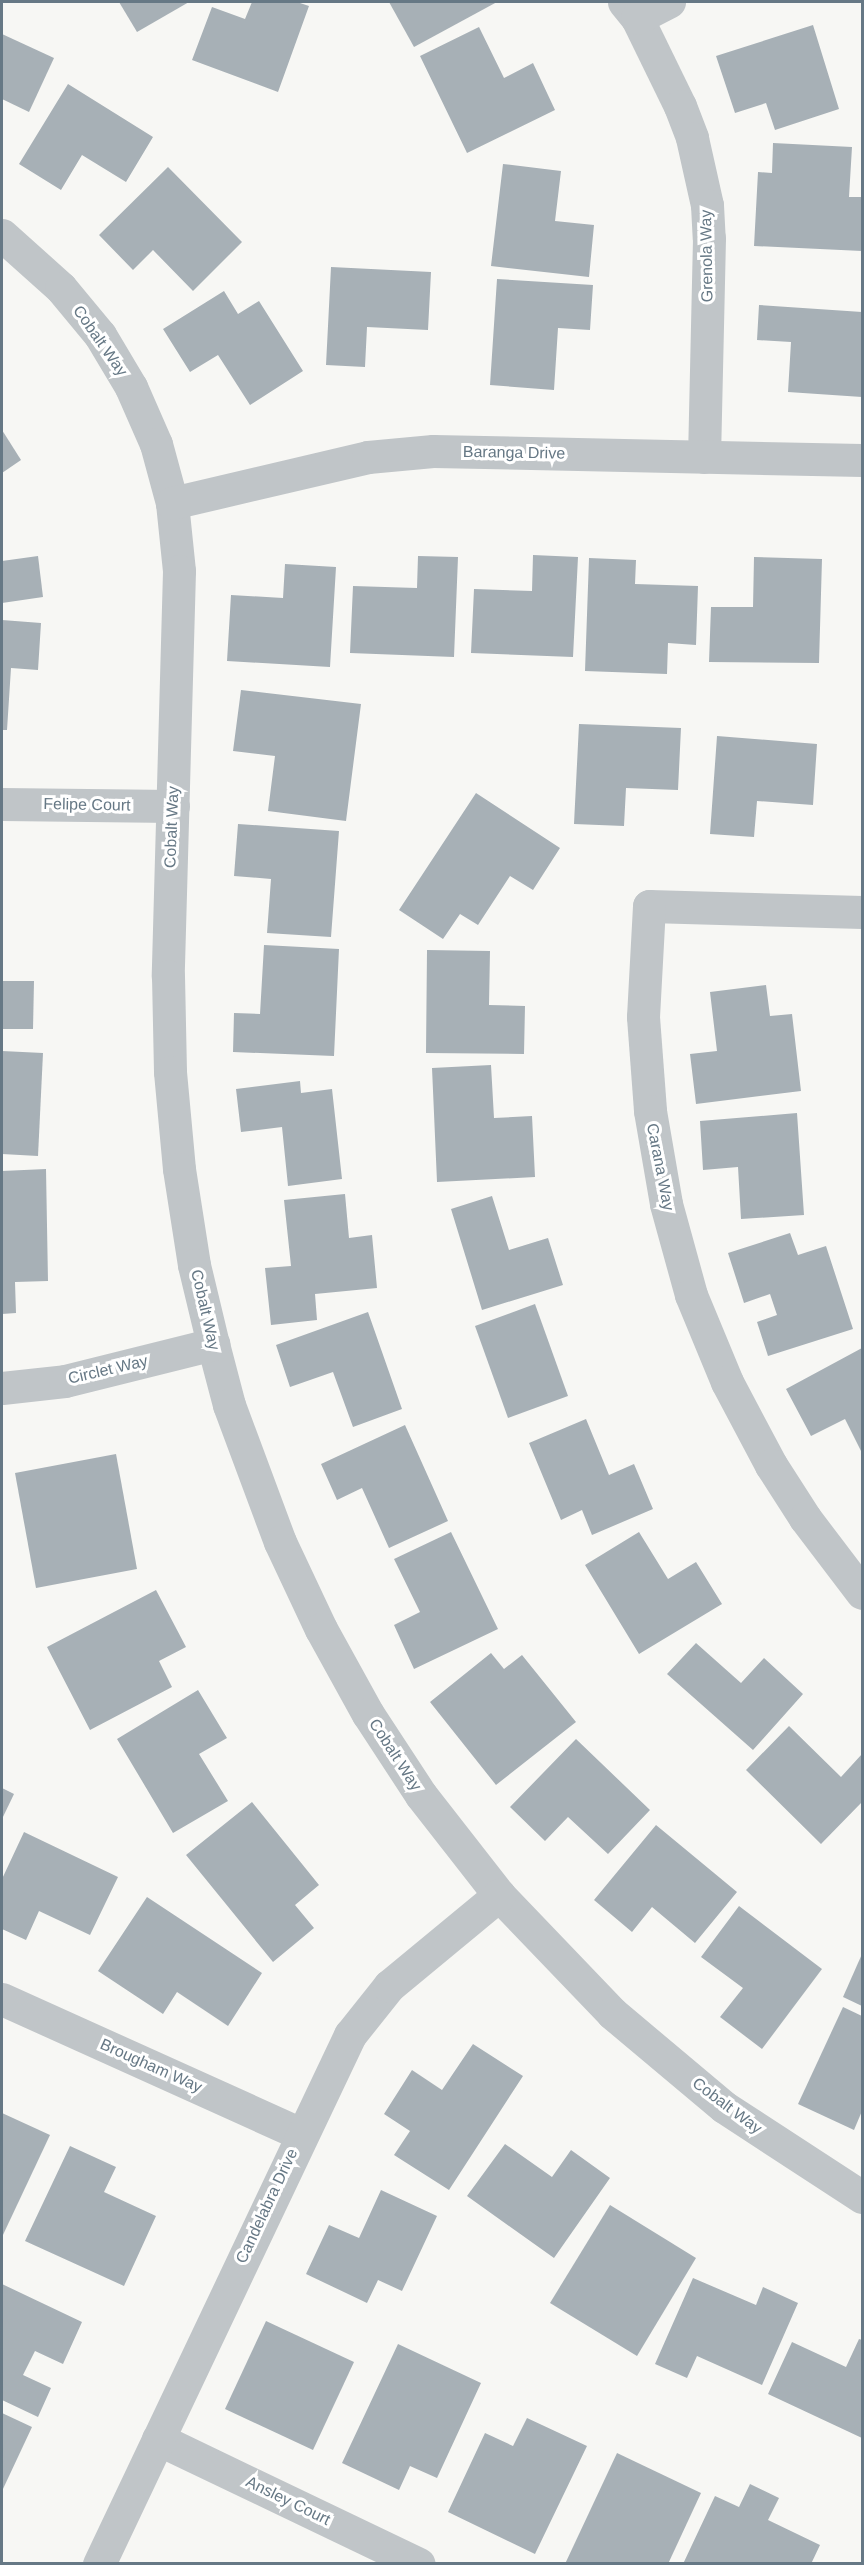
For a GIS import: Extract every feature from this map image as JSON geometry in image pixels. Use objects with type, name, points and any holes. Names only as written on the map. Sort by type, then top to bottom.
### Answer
[{"type":"street","points":[[630,10],[669,2]]},
{"type":"street","name":"Grenola Way","points":[[630,10],[680,106],[692,138],[706,205],[709,238],[704,457]]},
{"type":"street","name":"Cobalt Way","points":[[2,235],[61,288],[99,335],[131,387],[156,444],[171,503],[179,571],[168,976],[170,1072],[192,1254],[213,1344],[229,1405],[280,1542],[321,1629],[368,1714],[421,1795],[499,1895],[612,2013],[724,2107],[862,2197]]},
{"type":"street","name":"Baranga Drive","points":[[171,503],[368,457],[433,452],[862,460]]},
{"type":"street","name":"Felipe Court","points":[[2,804],[173,806]]},
{"type":"street","name":"Carana Way","points":[[862,912],[649,906],[643,1017],[654,1135],[666,1204],[692,1295],[727,1382],[771,1465],[805,1518],[862,1593]]},
{"type":"street","name":"Circlet Way","points":[[2,1388],[65,1381],[213,1344]]},
{"type":"street","name":"Candelabra Drive","points":[[99,2564],[301,2134],[350,2035],[389,1986],[499,1895]]},
{"type":"street","name":"Brougham Way","points":[[2,1999],[301,2134]]},
{"type":"street","name":"Ansley Court","points":[[158,2439],[419,2564]]},
{"type":"building","points":[[119,2],[189,2],[137,32]]},
{"type":"building","points":[[252,2],[297,2],[309,6],[278,92],[192,60],[212,7],[245,19]]},
{"type":"building","points":[[389,2],[497,2],[414,47]]},
{"type":"building","points":[[813,25],[839,109],[775,130],[766,103],[735,113],[716,56]]},
{"type":"building","points":[[479,27],[504,78],[533,63],[555,110],[467,153],[420,56]]},
{"type":"building","points":[[2,34],[54,58],[29,112],[2,99]]},
{"type":"building","points":[[68,84],[153,137],[126,182],[82,155],[61,190],[19,164]]},
{"type":"building","points":[[773,143],[852,147],[849,197],[862,197],[862,251],[754,246],[758,172],[772,173]]},
{"type":"building","points":[[503,164],[561,171],[555,221],[594,225],[589,277],[491,266]]},
{"type":"building","points":[[168,167],[242,242],[193,291],[153,250],[133,270],[99,235]]},
{"type":"building","points":[[331,267],[431,272],[428,330],[367,327],[365,367],[326,365]]},
{"type":"building","points":[[497,279],[593,285],[590,330],[558,328],[554,390],[490,385]]},
{"type":"building","points":[[224,291],[238,314],[259,301],[303,371],[250,405],[218,355],[190,372],[163,329]]},
{"type":"building","points":[[759,305],[862,312],[862,397],[788,392],[791,342],[757,340]]},
{"type":"building","points":[[2,430],[21,460],[2,473]]},
{"type":"building","points":[[533,555],[578,557],[573,657],[471,653],[474,589],[532,591]]},
{"type":"building","points":[[38,556],[43,597],[2,603],[2,561]]},
{"type":"building","points":[[418,556],[458,557],[454,657],[350,653],[353,586],[417,588]]},
{"type":"building","points":[[754,557],[822,559],[819,663],[709,662],[711,607],[753,607]]},
{"type":"building","points":[[589,558],[636,560],[635,584],[698,586],[696,645],[668,643],[667,674],[585,671]]},
{"type":"building","points":[[285,564],[336,567],[330,667],[227,661],[231,595],[283,598]]},
{"type":"building","points":[[2,620],[41,623],[38,670],[11,668],[7,730],[2,730]]},
{"type":"building","points":[[241,690],[361,704],[346,821],[268,811],[275,756],[233,751]]},
{"type":"building","points":[[579,724],[681,728],[678,790],[626,788],[624,826],[574,824]]},
{"type":"building","points":[[717,736],[817,744],[813,805],[757,801],[754,837],[710,834]]},
{"type":"building","points":[[476,793],[560,848],[533,890],[510,876],[478,925],[460,914],[443,939],[399,910]]},
{"type":"building","points":[[238,824],[339,831],[331,937],[267,933],[271,879],[234,876]]},
{"type":"building","points":[[264,945],[339,949],[334,1056],[233,1052],[234,1013],[260,1014]]},
{"type":"building","points":[[427,950],[490,951],[489,1005],[525,1006],[524,1054],[426,1053]]},
{"type":"building","points":[[2,981],[34,981],[33,1029],[2,1029]]},
{"type":"building","points":[[766,985],[770,1016],[792,1014],[801,1091],[696,1104],[690,1054],[717,1051],[710,992]]},
{"type":"building","points":[[2,1051],[43,1053],[38,1156],[2,1154]]},
{"type":"building","points":[[491,1065],[494,1118],[532,1116],[535,1177],[437,1182],[432,1068]]},
{"type":"building","points":[[300,1081],[301,1093],[332,1089],[342,1179],[288,1186],[282,1127],[241,1132],[236,1089]]},
{"type":"building","points":[[797,1113],[804,1215],[741,1219],[738,1167],[703,1170],[700,1121]]},
{"type":"building","points":[[46,1169],[48,1281],[15,1282],[16,1313],[2,1314],[2,1171]]},
{"type":"building","points":[[345,1194],[349,1238],[372,1235],[377,1288],[315,1294],[317,1320],[271,1325],[265,1268],[291,1266],[284,1200]]},
{"type":"building","points":[[492,1196],[509,1250],[548,1238],[563,1285],[482,1310],[451,1209]]},
{"type":"building","points":[[790,1233],[798,1255],[826,1246],[853,1329],[768,1356],[757,1322],[777,1315],[770,1294],[744,1303],[728,1253]]},
{"type":"building","points":[[535,1304],[568,1396],[508,1418],[475,1326]]},
{"type":"building","points":[[368,1312],[402,1409],[353,1427],[333,1372],[290,1387],[276,1345]]},
{"type":"building","points":[[862,1348],[862,1453],[845,1419],[811,1436],[786,1389]]},
{"type":"building","points":[[586,1419],[609,1475],[634,1464],[653,1509],[592,1535],[582,1510],[561,1520],[529,1443]]},
{"type":"building","points":[[405,1425],[448,1521],[389,1548],[362,1488],[337,1500],[321,1464]]},
{"type":"building","points":[[116,1454],[137,1569],[36,1588],[15,1473]]},
{"type":"building","points":[[451,1532],[498,1629],[414,1669],[394,1625],[420,1612],[394,1559]]},
{"type":"building","points":[[639,1532],[668,1579],[696,1562],[722,1604],[639,1654],[585,1565]]},
{"type":"building","points":[[156,1590],[186,1647],[159,1661],[172,1687],[90,1730],[47,1647]]},
{"type":"building","points":[[696,1643],[741,1683],[764,1658],[803,1694],[753,1750],[667,1674]]},
{"type":"building","points":[[491,1653],[504,1669],[522,1655],[576,1722],[496,1785],[430,1702]]},
{"type":"building","points":[[198,1690],[227,1738],[199,1754],[228,1801],[173,1833],[117,1739]]},
{"type":"building","points":[[789,1726],[841,1777],[862,1754],[862,1802],[821,1844],[746,1770]]},
{"type":"building","points":[[576,1739],[650,1810],[608,1854],[568,1817],[545,1841],[510,1807]]},
{"type":"building","points":[[2,1788],[14,1794],[2,1819]]},
{"type":"building","points":[[252,1802],[319,1885],[295,1905],[314,1928],[273,1962],[186,1855]]},
{"type":"building","points":[[656,1825],[737,1892],[695,1943],[652,1907],[632,1932],[594,1900]]},
{"type":"building","points":[[24,1832],[118,1877],[90,1935],[39,1911],[26,1940],[2,1929],[2,1879]]},
{"type":"building","points":[[147,1897],[262,1973],[228,2026],[177,1992],[163,2014],[98,1971]]},
{"type":"building","points":[[739,1906],[822,1969],[762,2049],[720,2017],[743,1988],[701,1957]]},
{"type":"building","points":[[862,1954],[862,2006],[843,1997]]},
{"type":"building","points":[[843,2007],[862,2016],[862,2111],[854,2130],[798,2104]]},
{"type":"building","points":[[473,2044],[523,2076],[449,2190],[394,2155],[410,2131],[384,2114],[412,2070],[442,2090]]},
{"type":"building","points":[[2,2113],[50,2135],[2,2237]]},
{"type":"building","points":[[505,2144],[552,2177],[571,2150],[610,2178],[554,2258],[467,2196]]},
{"type":"building","points":[[70,2146],[116,2167],[104,2192],[156,2216],[124,2286],[25,2241]]},
{"type":"building","points":[[381,2190],[437,2216],[402,2291],[378,2280],[367,2303],[306,2274],[329,2225],[359,2238]]},
{"type":"building","points":[[610,2205],[696,2258],[637,2356],[550,2303]]},
{"type":"building","points":[[693,2278],[756,2305],[763,2287],[798,2303],[762,2385],[697,2356],[687,2378],[655,2364]]},
{"type":"building","points":[[2,2284],[82,2322],[63,2364],[35,2351],[23,2375],[51,2388],[38,2417],[2,2400]]},
{"type":"building","points":[[266,2321],[354,2362],[313,2450],[225,2409]]},
{"type":"building","points":[[859,2339],[862,2340],[862,2438],[768,2394],[792,2342],[846,2367]]},
{"type":"building","points":[[398,2344],[481,2383],[437,2478],[410,2466],[399,2490],[342,2463]]},
{"type":"building","points":[[2,2413],[32,2427],[2,2491]]},
{"type":"building","points":[[527,2418],[587,2446],[535,2554],[448,2512],[485,2433],[513,2446]]},
{"type":"building","points":[[617,2453],[701,2493],[668,2564],[565,2564]]},
{"type":"building","points":[[750,2484],[779,2498],[768,2520],[820,2545],[811,2564],[683,2564],[715,2496],[739,2507]]}]
